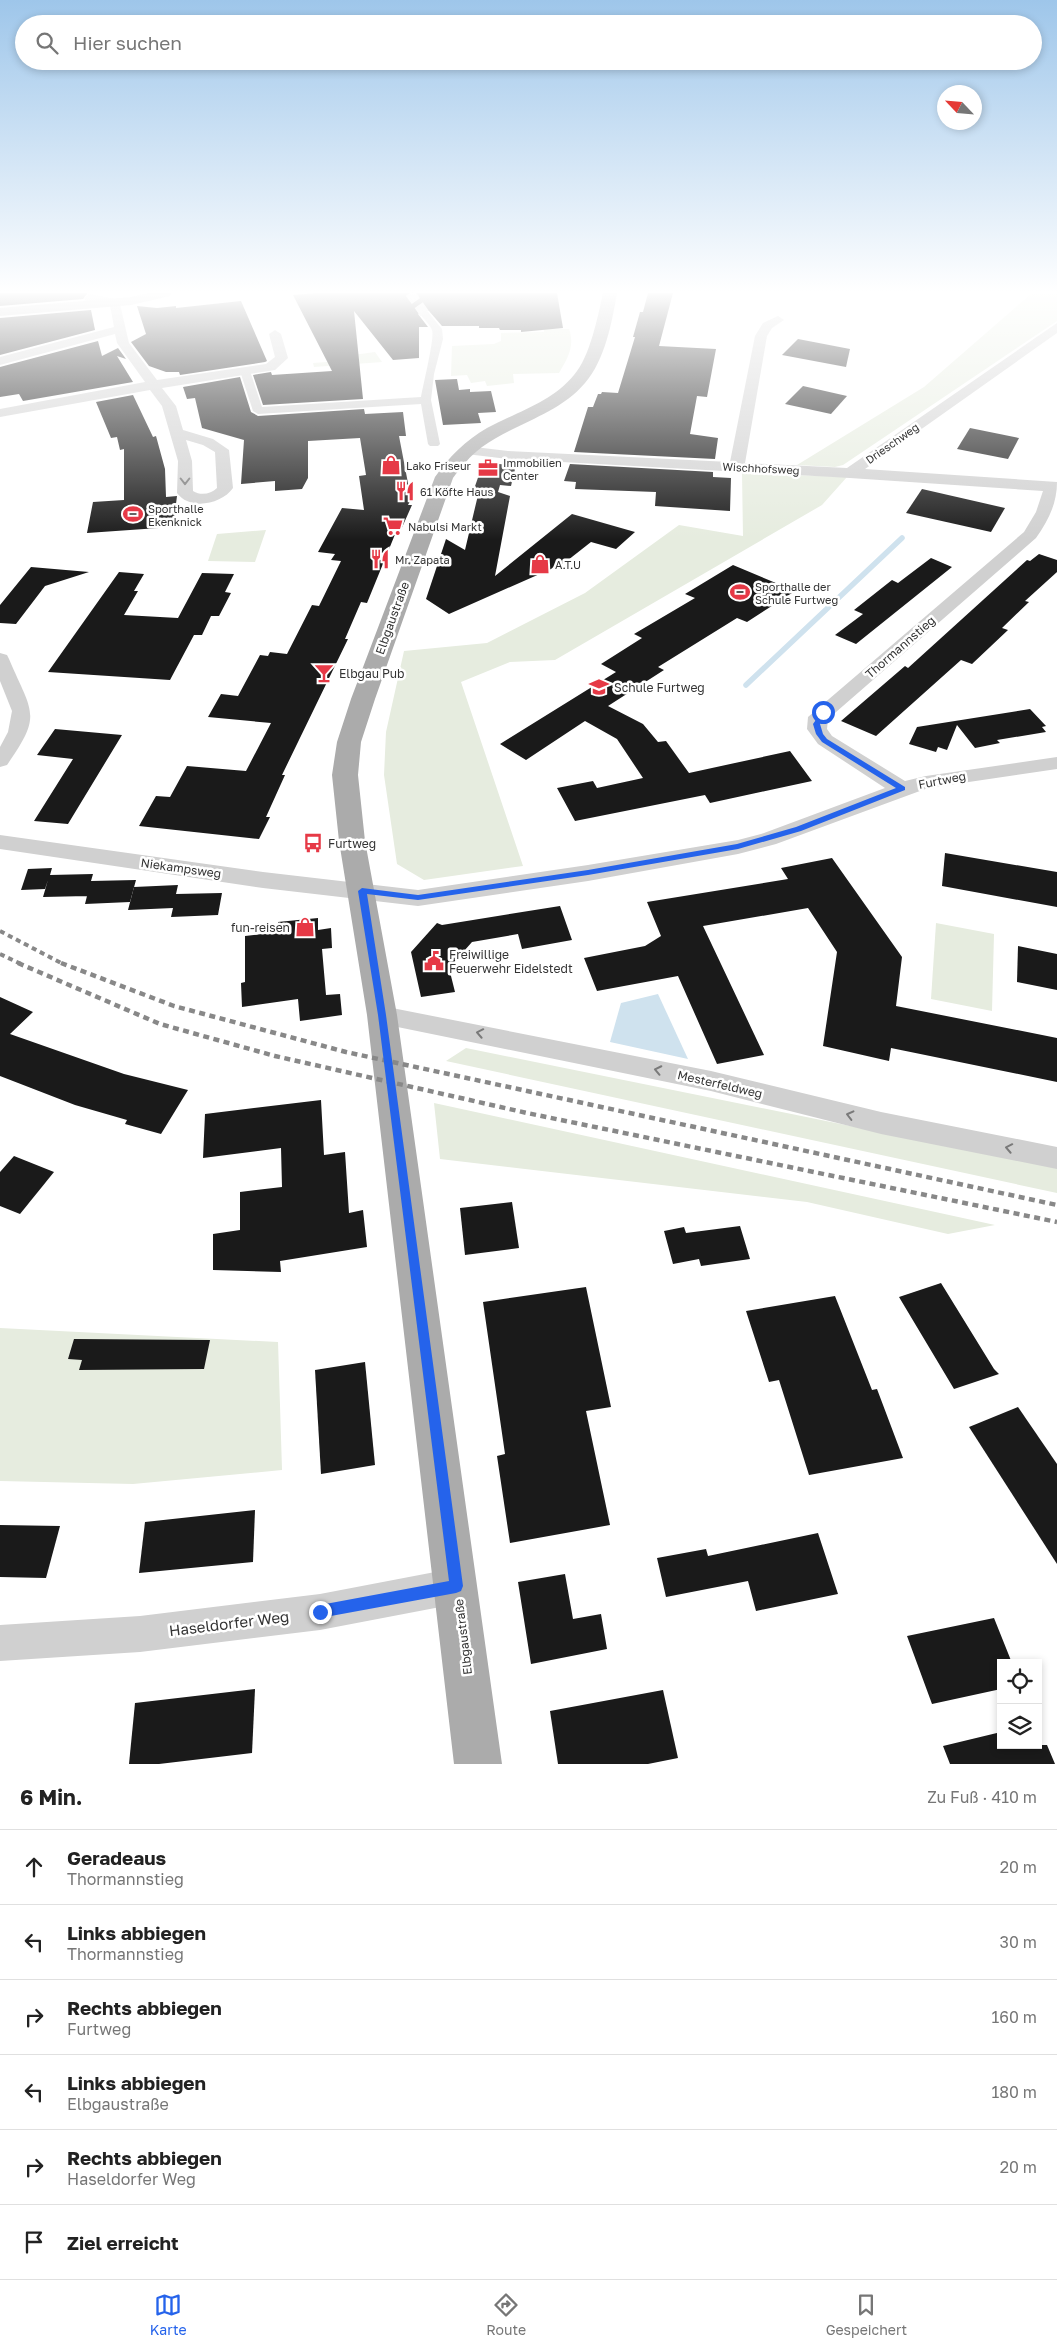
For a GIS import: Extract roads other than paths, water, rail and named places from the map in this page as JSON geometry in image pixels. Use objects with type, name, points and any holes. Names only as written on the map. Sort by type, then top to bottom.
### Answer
[{"type":"main road","name":"Elbgaustraße","points":[[478,1764],[382,1015],[347,810],[345,775],[349,742],[383,639],[437,494],[451,466],[466,450],[491,432],[555,400],[583,375]]},
{"type":"street","points":[[146,375],[169,406],[178,433],[185,461],[185,493],[192,498],[200,499],[221,493],[225,488],[222,450],[208,442],[178,433]]},
{"type":"street","points":[[0,413],[153,385],[222,375]]},
{"type":"street","points":[[246,375],[258,411],[426,400]]},
{"type":"street","points":[[429,375],[426,400],[434,444]]},
{"type":"street","points":[[737,467],[754,375]]},
{"type":"street","name":"Drieschweg","points":[[850,472],[988,375]]},
{"type":"street","name":"Wischhofsweg","points":[[466,450],[508,455],[850,472],[1054,487]]},
{"type":"street","name":"Thormannstieg","points":[[902,789],[825,740],[817,729],[818,718],[1030,535],[1044,512],[1054,487]]},
{"type":"street","points":[[0,659],[4,679],[22,711],[22,720],[16,740],[0,761]]},
{"type":"street","name":"Furtweg","points":[[362,891],[418,898],[738,847],[798,829],[902,789],[964,775],[1057,763]]},
{"type":"street","name":"Niekampsweg","points":[[0,842],[263,880],[362,891]]},
{"type":"street","name":"Mesterfeldweg","points":[[382,1015],[711,1081],[881,1123],[1057,1158]]},
{"type":"street","name":"Haseldorfer Weg","points":[[0,1643],[33,1642],[168,1630],[320,1612],[456,1586]]},
{"type":"water","points":[[658,994],[688,1059],[610,1042],[621,1003]]},
{"type":"waterway","points":[[746,685],[902,538]]},
{"type":"railway","points":[[0,931],[61,963]]},
{"type":"railway","points":[[0,954],[21,964]]},
{"type":"railway","points":[[18,963],[160,1024],[275,1056],[527,1113],[1057,1222]]},
{"type":"railway","points":[[61,963],[174,1006],[346,1052],[1057,1205]]},
{"type":"place","name":"Lako Friseur","points":[[391,465]]},
{"type":"place","name":"Immobilien Center","points":[[488,468]]},
{"type":"place","name":"61 Köfte Haus","points":[[405,491]]},
{"type":"place","name":"Sporthalle Ekenknick","points":[[133,514]]},
{"type":"place","name":"Nabulsi Markt","points":[[393,526]]},
{"type":"place","name":"Mr. Zapata","points":[[380,559]]},
{"type":"place","name":"A.T.U","points":[[540,564]]},
{"type":"place","name":"Sporthalle der Schule Furtweg","points":[[740,592]]},
{"type":"place","name":"Elbgau Pub","points":[[324,673]]},
{"type":"place","name":"Schule Furtweg","points":[[599,687]]},
{"type":"place","name":"Furtweg","points":[[313,843]]},
{"type":"place","name":"fun-reisen","points":[[305,927]]},
{"type":"place","name":"Freiwillige Feuerwehr Eidelstedt","points":[[434,961]]}]
